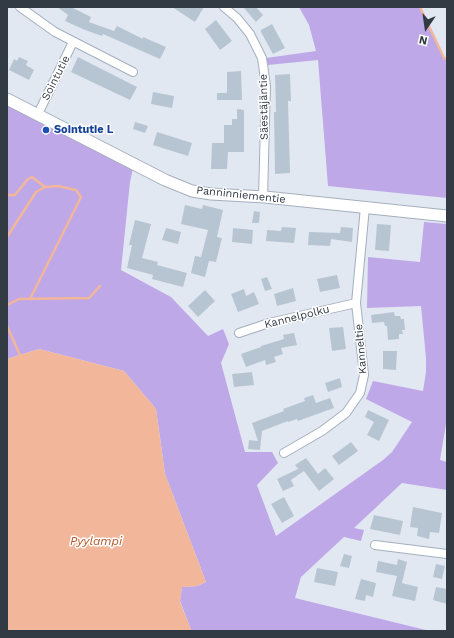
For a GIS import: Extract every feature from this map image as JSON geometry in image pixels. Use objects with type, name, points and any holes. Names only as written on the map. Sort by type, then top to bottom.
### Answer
[{"type":"street","name":"Sointutie","points":[[20,7],[55,32],[133,72]]},
{"type":"street","name":"Säestäjäntie","points":[[224,7],[237,18],[250,34],[262,58],[266,86],[262,197]]},
{"type":"street","name":"Sointutie","points":[[38,114],[74,42]]},
{"type":"street","name":"Panninniementie","points":[[7,99],[174,184],[192,191],[447,216]]},
{"type":"street","name":"Kanneltie","points":[[284,453],[322,432],[346,414],[360,393],[364,375],[356,303],[365,207]]},
{"type":"street","name":"Kannelpolku","points":[[239,333],[269,323],[356,303]]},
{"type":"street","points":[[374,545],[447,554]]},
{"type":"shaded area","points":[[299,7],[420,7],[444,58],[447,59],[447,198],[328,186],[318,60],[268,65],[266,58],[316,51],[309,25]]},
{"type":"shaded area","points":[[7,99],[134,164],[130,182],[121,270],[171,297],[208,336],[223,329],[229,344],[221,363],[245,452],[272,452],[278,463],[257,485],[276,536],[383,460],[392,452],[412,422],[366,399],[373,381],[423,391],[426,372],[426,358],[421,306],[367,308],[368,257],[420,262],[424,222],[447,224],[447,418],[440,460],[447,462],[447,490],[402,483],[354,528],[364,530],[361,541],[344,537],[301,577],[295,598],[430,631],[191,631],[180,601],[182,587],[197,586],[206,582],[165,474],[156,409],[124,371],[39,349],[7,359]]},
{"type":"water","name":"Pyylampi","points":[[39,349],[124,371],[156,409],[165,474],[206,582],[197,586],[182,587],[180,602],[191,631],[7,631],[7,359]]},
{"type":"building","points":[[57,7],[71,7],[91,17],[89,22],[114,31],[117,26],[143,39],[143,37],[166,47],[160,59],[103,34],[102,36],[65,21],[68,15]]},
{"type":"building","points":[[172,7],[204,7],[195,22]]},
{"type":"building","points":[[243,7],[256,7],[263,15],[256,22]]},
{"type":"building","points":[[216,20],[232,41],[220,50],[205,29]]},
{"type":"building","points":[[272,24],[285,48],[273,54],[261,32],[261,30]]},
{"type":"building","points":[[19,57],[28,61],[26,65],[34,70],[29,80],[9,70],[14,59],[17,61]]},
{"type":"building","points":[[78,57],[137,87],[130,100],[71,72]]},
{"type":"building","points":[[241,71],[242,100],[217,100],[217,93],[227,93],[227,72]]},
{"type":"building","points":[[290,74],[291,101],[288,101],[290,173],[275,174],[275,75]]},
{"type":"building","points":[[153,92],[174,96],[172,108],[151,104]]},
{"type":"building","points":[[237,109],[244,110],[244,152],[228,152],[227,169],[211,169],[212,143],[224,143],[224,125],[232,125],[232,119],[237,119]]},
{"type":"building","points":[[135,122],[148,126],[145,133],[133,129]]},
{"type":"building","points":[[157,132],[192,143],[188,156],[153,145]]},
{"type":"building","points":[[185,205],[202,209],[203,205],[223,210],[217,237],[222,238],[216,262],[209,261],[205,277],[191,273],[195,256],[201,257],[208,230],[181,224]]},
{"type":"building","points":[[254,211],[260,212],[259,223],[252,223]]},
{"type":"building","points":[[135,220],[151,224],[142,258],[158,262],[157,265],[187,273],[183,287],[152,279],[153,275],[127,268],[132,245],[129,245]]},
{"type":"building","points":[[377,224],[391,225],[389,251],[375,250]]},
{"type":"building","points":[[282,227],[296,228],[294,243],[266,241],[267,230],[281,231]]},
{"type":"building","points":[[341,227],[353,228],[352,242],[331,239],[330,246],[308,245],[309,232],[340,233]]},
{"type":"building","points":[[166,228],[181,232],[178,244],[162,240]]},
{"type":"building","points":[[233,228],[253,230],[252,244],[232,242]]},
{"type":"building","points":[[337,275],[340,288],[320,292],[317,279]]},
{"type":"building","points":[[267,277],[272,289],[265,291],[261,279]]},
{"type":"building","points":[[293,288],[296,301],[277,306],[274,294]]},
{"type":"building","points":[[244,289],[246,296],[254,292],[259,304],[238,312],[231,294]]},
{"type":"building","points":[[205,290],[215,301],[198,317],[188,306]]},
{"type":"building","points":[[394,312],[395,316],[400,316],[401,319],[404,319],[405,330],[402,330],[403,334],[399,334],[399,339],[388,340],[387,326],[385,326],[384,322],[372,323],[371,315]]},
{"type":"building","points":[[343,327],[346,349],[332,351],[329,328]]},
{"type":"building","points":[[294,333],[297,345],[281,348],[283,354],[274,357],[276,362],[266,365],[265,360],[246,367],[241,354],[284,339],[283,335]]},
{"type":"building","points":[[383,351],[397,351],[396,370],[383,369]]},
{"type":"building","points":[[252,372],[254,385],[234,387],[232,374]]},
{"type":"building","points":[[340,378],[342,387],[328,392],[325,383]]},
{"type":"building","points":[[313,395],[316,403],[330,398],[334,408],[298,421],[297,419],[288,421],[262,431],[260,450],[248,449],[249,440],[258,441],[252,423],[284,411],[283,409],[305,401],[304,398]]},
{"type":"building","points":[[368,410],[389,420],[379,441],[367,435],[374,422],[365,417]]},
{"type":"building","points":[[351,442],[358,451],[339,465],[332,456]]},
{"type":"building","points":[[306,458],[318,474],[325,468],[334,479],[319,491],[304,471],[291,480],[294,486],[283,491],[277,479],[298,469],[295,465]]},
{"type":"building","points":[[284,497],[294,516],[282,523],[271,504]]},
{"type":"building","points":[[413,507],[442,513],[439,533],[430,532],[429,539],[417,536],[418,528],[410,527]]},
{"type":"building","points":[[374,515],[403,521],[400,535],[370,529]]},
{"type":"building","points":[[344,554],[352,556],[349,568],[340,566]]},
{"type":"building","points":[[398,559],[407,562],[402,583],[418,587],[415,601],[392,596],[397,576],[376,572],[378,561],[397,565]]},
{"type":"building","points":[[436,564],[445,566],[442,579],[433,577]]},
{"type":"building","points":[[317,568],[338,572],[335,586],[314,582]]},
{"type":"building","points":[[361,579],[376,583],[373,597],[366,595],[365,601],[355,599]]},
{"type":"building","points":[[436,587],[447,589],[447,604],[433,600]]},
{"type":"waterway","points":[[420,7],[444,58],[447,59]]},
{"type":"waterway","points":[[7,195],[15,195],[27,180],[32,177],[45,187]]},
{"type":"waterway","points":[[7,237],[36,192],[45,187],[58,186],[76,190],[81,197],[30,299]]},
{"type":"waterway","points":[[7,305],[19,299],[89,298],[100,286]]},
{"type":"waterway","points":[[7,326],[20,355]]},
{"type":"place","name":"Sointutie L","points":[[46,130]]}]
